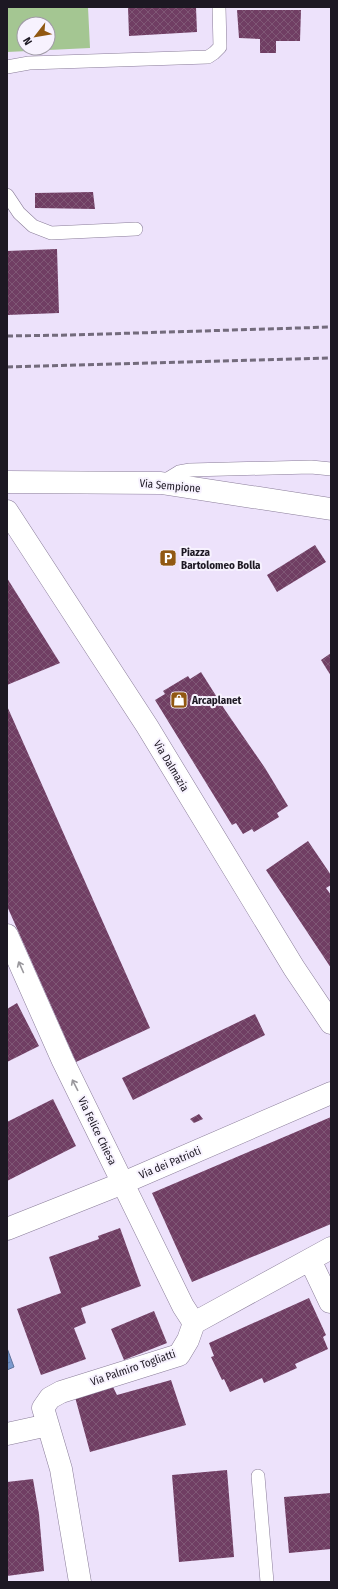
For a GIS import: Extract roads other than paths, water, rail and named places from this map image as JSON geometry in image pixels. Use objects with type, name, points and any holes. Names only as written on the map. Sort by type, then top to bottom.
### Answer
[{"type":"street","name":"Via Sempione","points":[[7,482],[161,483],[331,508]]},
{"type":"street","name":"Via Dalmazia","points":[[7,511],[147,726],[294,968],[331,1023]]},
{"type":"street","name":"Via Felice Chiesa","points":[[7,935],[63,1061],[183,1306],[194,1323]]},
{"type":"street","name":"Via dei Patrioti","points":[[7,1229],[123,1183],[331,1093]]},
{"type":"street","points":[[194,1323],[331,1248]]},
{"type":"street","points":[[310,1260],[330,1302]]},
{"type":"street","name":"Via Palmiro Togliatti","points":[[48,1425],[43,1408],[50,1398],[61,1392],[179,1355],[188,1340],[194,1323]]},
{"type":"street","points":[[7,1434],[48,1425],[61,1469],[80,1582]]},
{"type":"lane","points":[[7,67],[29,63],[208,57],[220,47],[219,7]]},
{"type":"lane","points":[[7,195],[19,213],[34,226],[51,233],[136,229]]},
{"type":"lane","points":[[161,483],[179,472],[190,470],[331,469]]},
{"type":"lane","points":[[258,1476],[267,1582]]},
{"type":"water","points":[[7,1348],[14,1367],[7,1370]]},
{"type":"railway","points":[[7,336],[331,327]]},
{"type":"railway","points":[[7,367],[331,358]]},
{"type":"place","name":"Piazza Bartolomeo Bolla","points":[[168,558]]},
{"type":"place","name":"Arcaplanet","points":[[179,700]]}]
